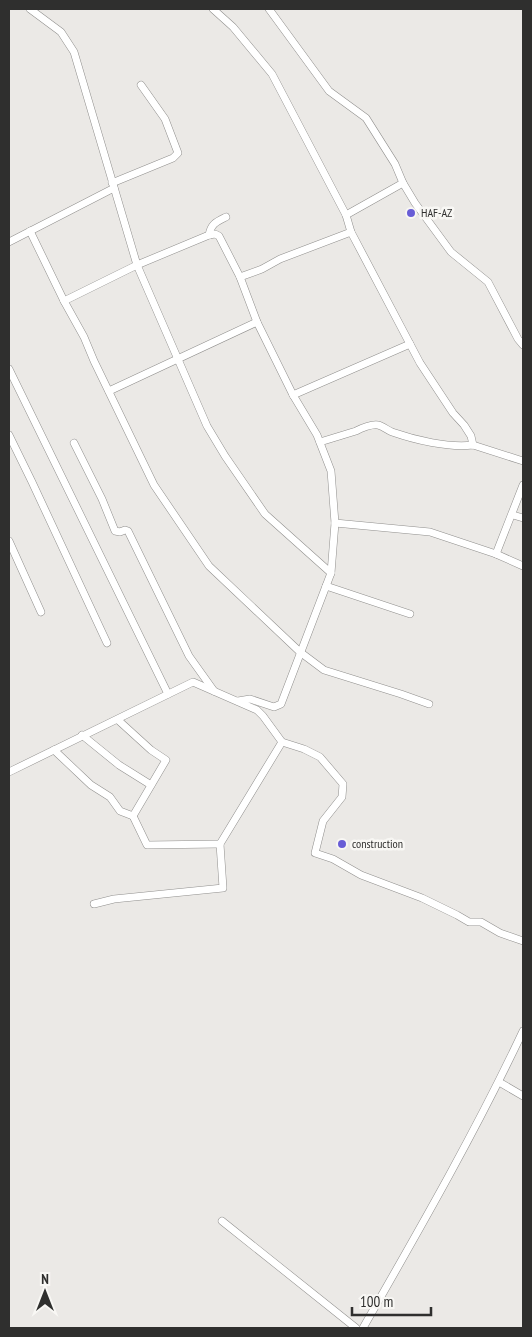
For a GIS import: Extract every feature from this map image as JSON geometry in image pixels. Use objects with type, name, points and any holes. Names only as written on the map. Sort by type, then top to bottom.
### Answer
[{"type":"street","points":[[30,9],[61,32],[74,52],[137,265],[208,426],[265,514],[331,572]]},
{"type":"street","points":[[213,9],[233,27],[272,74],[346,215],[351,232],[410,344],[434,385],[471,436],[473,445]]},
{"type":"street","points":[[269,9],[328,91],[366,118],[415,203],[451,252],[488,282],[523,345]]},
{"type":"street","points":[[9,242],[113,186],[173,158],[178,153],[165,119],[141,85]]},
{"type":"street","points":[[346,215],[403,183]]},
{"type":"street","points":[[209,235],[210,228],[214,222],[226,217]]},
{"type":"street","points":[[30,231],[84,337],[154,485],[209,566],[300,652],[324,670],[429,704]]},
{"type":"street","points":[[240,278],[280,259],[351,232]]},
{"type":"street","points":[[64,301],[137,265],[209,235],[215,234],[219,236],[240,278],[257,322],[293,395],[320,442],[331,471],[335,522],[331,572],[281,704],[274,707],[250,699],[238,701]]},
{"type":"street","points":[[109,391],[257,322]]},
{"type":"street","points":[[293,395],[410,344]]},
{"type":"street","points":[[9,369],[168,694]]},
{"type":"street","points":[[320,442],[361,428],[377,425],[419,440],[464,446],[473,445],[523,461]]},
{"type":"street","points":[[9,436],[107,643]]},
{"type":"street","points":[[74,443],[102,499],[115,531],[128,531],[189,656],[214,691]]},
{"type":"street","points":[[496,554],[513,515],[523,485]]},
{"type":"street","points":[[513,515],[523,518]]},
{"type":"street","points":[[335,522],[430,532],[496,554],[523,566]]},
{"type":"street","points":[[9,541],[41,612]]},
{"type":"street","points":[[326,586],[410,614]]},
{"type":"street","points":[[9,772],[193,682],[256,710],[263,716],[282,742],[304,749],[320,757],[343,784],[342,797],[323,822],[315,853],[334,859],[361,875],[422,898],[457,914],[469,922],[481,922],[500,933],[523,941]]},
{"type":"street","points":[[118,720],[151,750],[166,760],[133,816]]},
{"type":"street","points":[[82,735],[120,766],[151,785]]},
{"type":"street","points":[[94,904],[134,896],[222,889],[220,844],[282,742]]},
{"type":"street","points":[[54,750],[91,785],[110,797],[120,811],[133,816],[148,845],[220,844]]},
{"type":"street","points":[[319,813],[327,817]]},
{"type":"street","points":[[363,1328],[426,1218],[499,1082],[523,1031]]},
{"type":"street","points":[[499,1082],[523,1096]]},
{"type":"street","points":[[222,1221],[356,1328]]},
{"type":"place","name":"HAF-AZ","points":[[411,213]]},
{"type":"place","name":"construction","points":[[342,844]]}]
